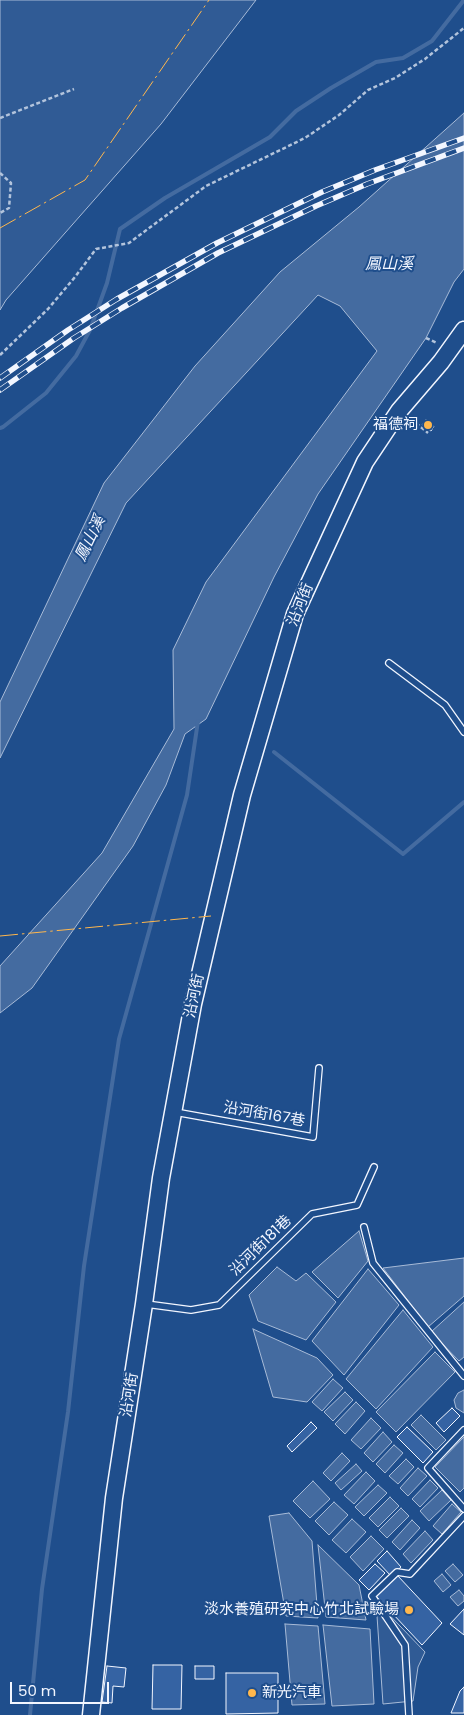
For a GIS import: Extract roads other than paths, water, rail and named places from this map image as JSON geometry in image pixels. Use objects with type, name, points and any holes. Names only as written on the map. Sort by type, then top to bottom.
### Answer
[{"type":"street","name":"沿河街","points":[[91,1715],[114,1498],[161,1178],[193,1004],[242,795],[295,614],[365,462],[400,411],[441,362],[464,330]]},
{"type":"lane","points":[[389,663],[446,705],[464,732]]},
{"type":"lane","name":"沿河街167巷","points":[[172,1112],[313,1137],[319,1068]]},
{"type":"lane","name":"沿河街181巷","points":[[144,1304],[191,1310],[219,1305],[312,1214],[357,1205],[374,1167]]},
{"type":"lane","points":[[364,1227],[373,1263],[464,1376]]},
{"type":"lane","points":[[464,1430],[428,1468],[464,1509]]},
{"type":"lane","points":[[409,1715],[405,1645],[372,1596],[398,1572],[410,1574],[464,1516]]},
{"type":"water","name":"鳳山溪","points":[[464,113],[464,269],[454,282],[426,338],[318,494],[274,577],[206,719],[185,734],[166,785],[133,846],[32,988],[0,1013],[0,966],[102,853],[174,729],[173,650],[206,582],[377,351],[340,306],[318,295],[126,503],[0,758],[0,702],[104,483],[195,366],[280,272],[359,207]]},
{"type":"water","points":[[359,1231],[368,1261],[338,1298],[312,1272]]},
{"type":"water","points":[[464,1258],[464,1296],[428,1327],[383,1268]]},
{"type":"water","points":[[277,1267],[296,1281],[306,1273],[336,1302],[306,1340],[258,1321],[249,1295]]},
{"type":"water","points":[[368,1269],[399,1305],[344,1375],[312,1341]]},
{"type":"water","points":[[464,1302],[464,1357],[459,1361],[431,1332]]},
{"type":"water","points":[[403,1310],[433,1347],[376,1409],[346,1379]]},
{"type":"water","points":[[253,1329],[317,1358],[333,1375],[307,1402],[273,1397]]},
{"type":"water","points":[[435,1352],[455,1372],[396,1432],[376,1412]]},
{"type":"water","points":[[333,1379],[343,1388],[322,1411],[312,1402]]},
{"type":"water","points":[[464,1390],[464,1413],[456,1408],[454,1400],[458,1393]]},
{"type":"water","points":[[345,1392],[353,1400],[333,1421],[324,1412]]},
{"type":"water","points":[[356,1402],[365,1411],[345,1434],[335,1424]]},
{"type":"water","points":[[421,1415],[446,1440],[436,1450],[411,1425]]},
{"type":"water","points":[[371,1418],[381,1428],[361,1449],[351,1440]]},
{"type":"water","points":[[383,1432],[392,1442],[373,1462],[364,1453]]},
{"type":"water","points":[[464,1437],[464,1488],[460,1492],[435,1467]]},
{"type":"water","points":[[394,1445],[403,1453],[385,1473],[376,1464]]},
{"type":"water","points":[[342,1453],[350,1461],[331,1481],[323,1473]]},
{"type":"water","points":[[406,1459],[414,1467],[398,1484],[389,1476]]},
{"type":"water","points":[[356,1464],[362,1471],[341,1490],[335,1483]]},
{"type":"water","points":[[418,1468],[427,1476],[408,1496],[400,1488]]},
{"type":"water","points":[[366,1472],[375,1481],[354,1504],[344,1495]]},
{"type":"water","points":[[430,1480],[438,1488],[420,1507],[412,1499]]},
{"type":"water","points":[[313,1481],[330,1499],[310,1518],[293,1501]]},
{"type":"water","points":[[378,1485],[387,1493],[364,1516],[355,1507]]},
{"type":"water","points":[[442,1490],[451,1500],[429,1521],[420,1511]]},
{"type":"water","points":[[390,1497],[399,1506],[378,1527],[369,1518]]},
{"type":"water","points":[[334,1502],[348,1515],[329,1535],[315,1521]]},
{"type":"water","points":[[452,1504],[461,1512],[442,1534],[433,1526]]},
{"type":"water","points":[[401,1508],[409,1516],[387,1538],[379,1530]]},
{"type":"water","points":[[289,1513],[312,1541],[318,1618],[286,1616],[269,1516]]},
{"type":"water","points":[[352,1519],[366,1532],[346,1553],[332,1540]]},
{"type":"water","points":[[412,1520],[420,1528],[400,1550],[392,1542]]},
{"type":"water","points":[[425,1531],[433,1540],[411,1563],[403,1554]]},
{"type":"water","points":[[371,1536],[384,1549],[363,1571],[350,1557]]},
{"type":"water","points":[[318,1545],[359,1585],[366,1620],[326,1617]]},
{"type":"water","points":[[453,1564],[463,1575],[455,1582],[445,1571]]},
{"type":"water","points":[[442,1574],[451,1585],[443,1592],[434,1581]]},
{"type":"water","points":[[459,1590],[464,1596],[464,1601],[458,1606],[450,1597]]},
{"type":"water","points":[[285,1624],[318,1626],[325,1704],[292,1705]]},
{"type":"water","points":[[323,1625],[370,1629],[374,1704],[332,1706]]},
{"type":"waterway","points":[[0,428],[46,393],[76,356],[90,330],[107,283],[120,229],[165,198],[270,137],[296,111],[331,88],[376,62],[403,58],[432,41],[464,0]]},
{"type":"waterway","points":[[30,1715],[42,1589],[68,1412],[84,1266],[119,1039],[187,795],[198,721]]},
{"type":"waterway","points":[[274,752],[403,854],[464,802]]},
{"type":"railway","points":[[0,378],[68,330],[117,299],[217,243],[322,192],[375,170],[464,138]]},
{"type":"railway","points":[[0,390],[74,338],[218,253],[367,184],[464,148]]},
{"type":"place","name":"福德祠","points":[[428,425]]},
{"type":"place","name":"淡水養殖研究中心竹北試驗場","points":[[409,1610]]},
{"type":"place","name":"新光汽車","points":[[252,1693]]}]
